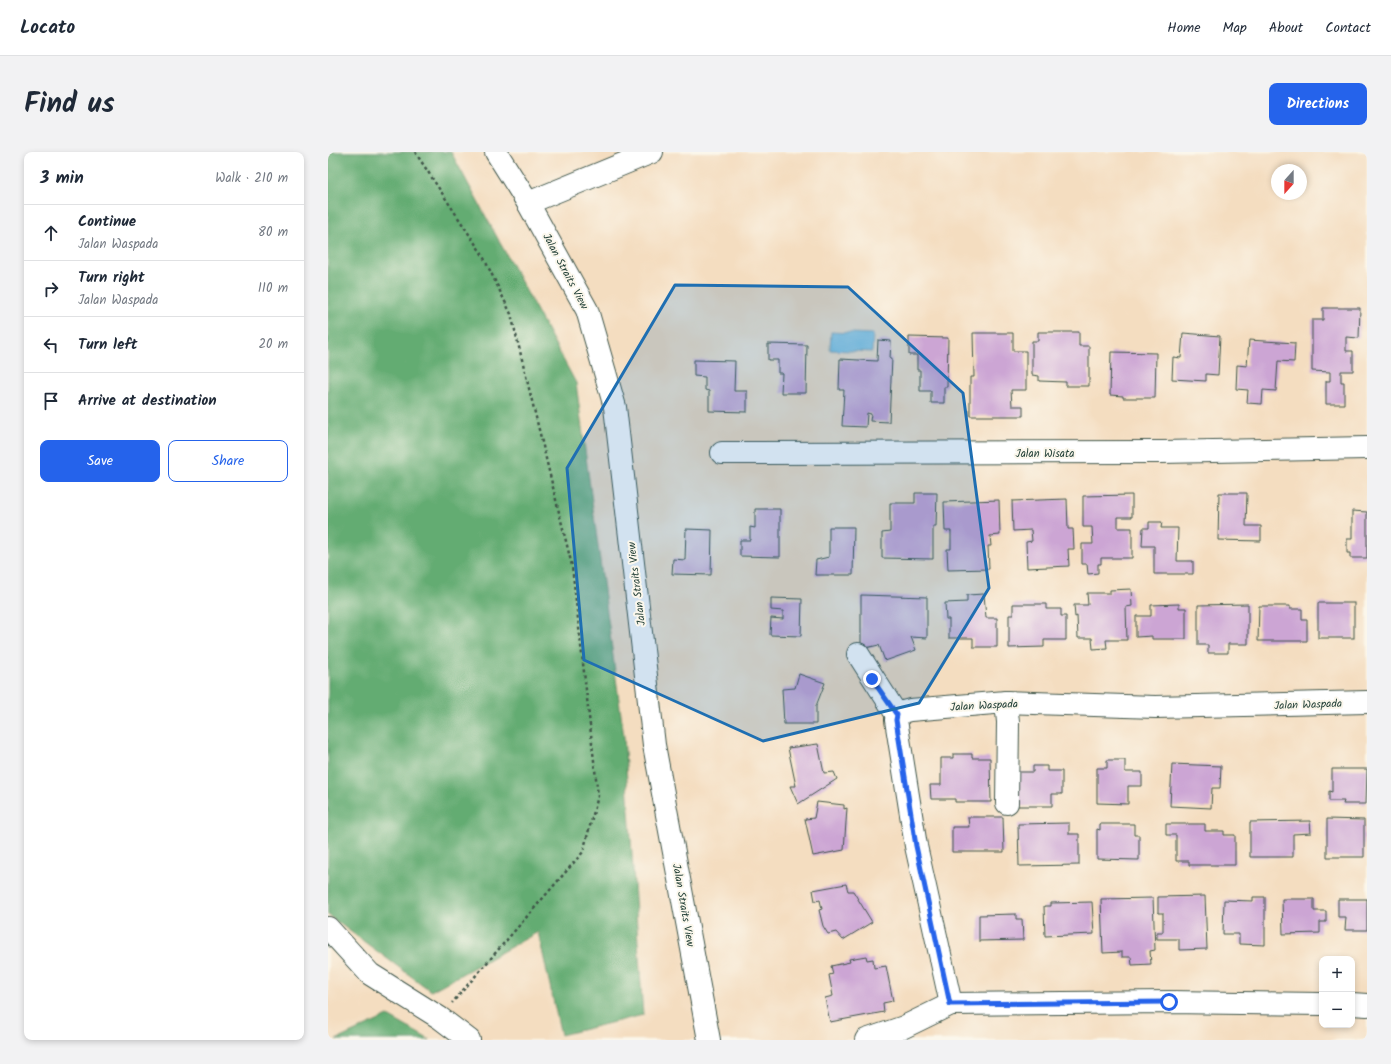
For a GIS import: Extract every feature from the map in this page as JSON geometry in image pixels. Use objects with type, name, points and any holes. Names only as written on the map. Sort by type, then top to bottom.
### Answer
[{"type":"street","name":"Jalan Straits View","points":[[496,152],[528,203],[587,310],[615,407],[654,745],[709,1040]]},
{"type":"street","points":[[528,203],[652,152]]},
{"type":"street","name":"Jalan Wisata","points":[[722,453],[1162,452],[1367,448]]},
{"type":"street","points":[[858,654],[897,715],[896,720],[916,846],[950,1004]]},
{"type":"street","points":[[1006,702],[1008,722],[1007,803]]},
{"type":"street","name":"Jalan Waspada","points":[[897,715],[902,711],[910,710],[1006,702],[1155,707],[1367,702]]},
{"type":"street","points":[[328,928],[370,974],[440,1018],[469,1040]]},
{"type":"street","points":[[866,1040],[904,1027],[950,1004],[1169,1002],[1319,1004]]},
{"type":"street","points":[[1355,1004],[1367,1005]]},
{"type":"path","points":[[415,152],[482,254],[511,314],[572,566],[598,796],[583,852],[440,1018]]},
{"type":"highlighted area","points":[[675,285],[848,287],[963,393],[989,588],[919,703],[763,741],[584,660],[567,468]]},
{"type":"green space","points":[[328,152],[451,152],[576,383],[624,737],[643,1015],[561,1035],[538,932],[431,991],[328,915]]},
{"type":"green space","points":[[388,1016],[430,1040],[336,1040]]},
{"type":"water","points":[[831,332],[873,334],[872,352],[830,350]]},
{"type":"building","points":[[1323,308],[1360,308],[1359,338],[1346,337],[1346,351],[1353,351],[1353,371],[1341,371],[1341,382],[1344,382],[1344,404],[1326,404],[1326,381],[1330,381],[1330,372],[1312,371],[1312,320],[1323,320]]},
{"type":"building","points":[[1038,332],[1079,332],[1079,346],[1089,346],[1089,386],[1066,386],[1066,382],[1039,381],[1039,376],[1032,375],[1032,341],[1038,341]]},
{"type":"building","points":[[973,333],[1013,333],[1013,351],[1026,351],[1026,390],[1011,390],[1012,406],[1023,406],[1023,416],[970,416],[970,377],[974,377]]},
{"type":"building","points":[[1183,333],[1220,336],[1218,375],[1206,374],[1206,381],[1172,379],[1173,357],[1181,358]]},
{"type":"building","points":[[909,337],[948,338],[947,387],[944,387],[944,403],[931,403],[931,391],[920,391],[920,370],[917,370],[917,355],[909,355]]},
{"type":"building","points":[[878,340],[891,341],[890,358],[892,358],[889,422],[870,421],[871,414],[867,413],[866,427],[842,426],[844,390],[839,390],[840,359],[877,361]]},
{"type":"building","points":[[1249,340],[1295,343],[1294,362],[1278,361],[1276,391],[1263,390],[1262,404],[1247,403],[1248,390],[1236,389],[1237,365],[1247,366]]},
{"type":"building","points":[[768,344],[807,345],[806,393],[781,393],[782,373],[778,373],[778,360],[768,360]]},
{"type":"building","points":[[1111,352],[1156,353],[1155,398],[1123,398],[1123,396],[1110,395]]},
{"type":"building","points":[[694,360],[735,361],[734,391],[747,391],[747,412],[709,411],[709,391],[705,390],[705,377],[694,376]]},
{"type":"building","points":[[915,493],[937,493],[936,526],[933,526],[933,559],[882,558],[882,533],[890,532],[890,503],[915,503]]},
{"type":"building","points":[[1219,493],[1247,493],[1246,526],[1261,526],[1261,541],[1218,540]]},
{"type":"building","points":[[1132,495],[1132,517],[1118,517],[1118,528],[1132,528],[1132,558],[1101,558],[1101,564],[1098,564],[1098,573],[1088,574],[1087,564],[1082,564],[1082,544],[1093,544],[1092,527],[1083,527],[1083,496]]},
{"type":"building","points":[[1067,499],[1068,529],[1073,529],[1074,549],[1068,549],[1069,566],[1027,568],[1026,542],[1032,541],[1031,530],[1013,531],[1012,501]]},
{"type":"building","points":[[999,500],[1000,535],[990,536],[991,546],[988,546],[989,569],[948,570],[947,549],[951,549],[951,531],[945,531],[944,502]]},
{"type":"building","points":[[755,509],[780,509],[780,557],[740,556],[740,540],[750,540],[750,527],[755,528]]},
{"type":"building","points":[[1352,511],[1367,512],[1367,558],[1350,558],[1350,553],[1347,553],[1347,539],[1352,539]]},
{"type":"building","points":[[1149,522],[1162,522],[1161,528],[1178,528],[1177,561],[1193,561],[1193,574],[1154,574],[1154,546],[1142,546],[1143,528],[1149,528]]},
{"type":"building","points":[[829,527],[854,527],[853,575],[815,575],[816,560],[829,557]]},
{"type":"building","points":[[686,529],[712,530],[711,575],[672,574],[673,559],[685,560]]},
{"type":"building","points":[[1131,589],[1132,606],[1126,607],[1127,640],[1106,640],[1107,648],[1093,649],[1092,638],[1078,638],[1077,616],[1075,617],[1074,605],[1088,605],[1087,593],[1110,593],[1110,590]]},
{"type":"building","points":[[984,594],[986,618],[997,618],[997,647],[973,647],[973,638],[949,638],[949,619],[946,619],[945,603],[967,602],[967,595]]},
{"type":"building","points":[[861,595],[927,597],[927,638],[911,637],[916,650],[885,661],[879,645],[861,649]]},
{"type":"building","points":[[771,598],[802,599],[801,636],[770,635],[771,618],[783,619],[783,611],[771,610]]},
{"type":"building","points":[[1318,603],[1354,603],[1354,638],[1318,638]]},
{"type":"building","points":[[1013,604],[1046,604],[1046,609],[1061,609],[1061,616],[1066,616],[1066,640],[1044,640],[1044,647],[1009,648],[1009,615],[1013,615]]},
{"type":"building","points":[[1179,604],[1179,608],[1186,608],[1186,639],[1152,639],[1152,636],[1136,637],[1136,616],[1151,616],[1151,605]]},
{"type":"building","points":[[1248,604],[1248,644],[1228,644],[1228,653],[1208,653],[1208,645],[1198,645],[1198,605]]},
{"type":"building","points":[[1259,606],[1290,606],[1290,609],[1302,609],[1302,620],[1307,620],[1307,641],[1258,641]]},
{"type":"building","points":[[799,674],[825,683],[816,706],[816,724],[784,724],[782,689],[795,688]]},
{"type":"building","points":[[818,744],[824,773],[834,772],[837,779],[798,804],[790,786],[796,786],[788,748]]},
{"type":"building","points":[[953,754],[972,754],[972,758],[990,758],[991,802],[955,802],[955,799],[931,799],[930,785],[941,785],[941,758],[953,758]]},
{"type":"building","points":[[1107,760],[1125,760],[1125,772],[1142,772],[1142,786],[1128,786],[1128,804],[1097,803],[1097,768],[1107,768]]},
{"type":"building","points":[[1172,764],[1221,766],[1220,788],[1212,788],[1211,808],[1170,806]]},
{"type":"building","points":[[1033,766],[1047,766],[1047,771],[1062,771],[1062,794],[1052,794],[1052,806],[1017,806],[1017,772],[1033,772]]},
{"type":"building","points":[[1332,769],[1367,769],[1366,804],[1343,804],[1344,801],[1329,801],[1329,791],[1332,792]]},
{"type":"building","points":[[817,802],[844,805],[844,809],[847,808],[844,850],[813,856],[805,819],[814,818]]},
{"type":"building","points":[[968,817],[1003,817],[1004,852],[952,852],[952,827],[969,827]]},
{"type":"building","points":[[1327,819],[1364,820],[1364,857],[1327,857]]},
{"type":"building","points":[[1310,821],[1311,833],[1293,834],[1293,857],[1250,857],[1250,822]]},
{"type":"building","points":[[1069,823],[1069,834],[1079,834],[1079,865],[1019,866],[1018,824]]},
{"type":"building","points":[[1100,824],[1134,824],[1134,835],[1139,835],[1139,860],[1097,859],[1097,829],[1100,830]]},
{"type":"building","points":[[1166,824],[1205,824],[1205,831],[1224,831],[1224,835],[1235,835],[1235,865],[1189,865],[1189,861],[1176,861],[1176,835],[1166,835]]},
{"type":"building","points":[[846,884],[848,891],[853,891],[872,922],[843,940],[836,932],[828,934],[823,926],[819,910],[822,909],[820,900],[815,901],[813,890]]},
{"type":"building","points":[[1205,896],[1207,949],[1179,950],[1179,939],[1157,939],[1157,932],[1163,932],[1163,913],[1158,913],[1158,897]]},
{"type":"building","points":[[1253,897],[1265,897],[1265,945],[1239,944],[1239,934],[1223,934],[1224,900],[1253,901]]},
{"type":"building","points":[[1153,898],[1155,950],[1150,951],[1151,964],[1132,965],[1131,957],[1122,957],[1122,952],[1103,953],[1101,899]]},
{"type":"building","points":[[1282,899],[1314,899],[1314,911],[1326,911],[1326,922],[1320,922],[1320,933],[1283,934]]},
{"type":"building","points":[[1338,899],[1367,899],[1367,930],[1345,930],[1346,917],[1338,917]]},
{"type":"building","points":[[1092,902],[1094,934],[1045,936],[1044,906],[1051,906],[1051,903]]},
{"type":"building","points":[[1016,914],[1016,919],[1022,919],[1023,940],[979,941],[979,915]]},
{"type":"building","points":[[866,956],[867,960],[873,959],[874,968],[886,966],[893,1001],[883,1003],[884,1012],[830,1022],[825,998],[833,996],[829,975],[833,974],[831,966],[850,962],[849,959]]},
{"type":"route","points":[[872,679],[897,715],[896,720],[916,846],[950,1004],[1169,1002]]}]
